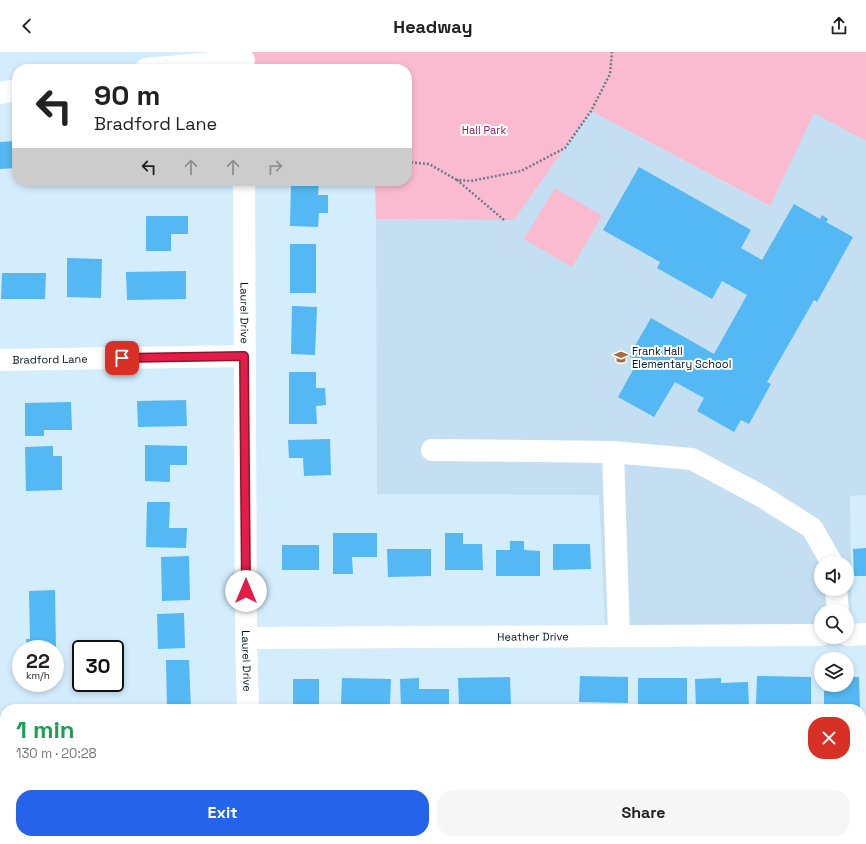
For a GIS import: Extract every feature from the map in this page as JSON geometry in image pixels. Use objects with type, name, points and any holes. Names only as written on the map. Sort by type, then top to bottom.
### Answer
[{"type":"street","points":[[200,64],[244,60]]},
{"type":"street","points":[[0,93],[12,91]]},
{"type":"street","name":"Laurel Drive","points":[[244,186],[246,638],[248,704]]},
{"type":"street","name":"Bradford Lane","points":[[0,360],[244,356]]},
{"type":"street","points":[[432,450],[614,452],[692,458],[763,497],[812,528],[828,556]]},
{"type":"street","points":[[614,452],[619,636]]},
{"type":"street","points":[[854,634],[866,634]]},
{"type":"street","name":"Heather Drive","points":[[246,638],[814,635]]},
{"type":"path","points":[[457,180],[471,181],[521,170],[565,148],[591,111],[610,74],[612,52]]},
{"type":"path","points":[[412,162],[429,164],[457,180],[504,220]]},
{"type":"shaded area","name":"Frank Hall Elementary School","points":[[591,111],[769,206],[814,112],[866,141],[866,495],[850,496],[851,556],[814,556],[814,596],[851,596],[851,604],[814,604],[814,643],[606,646],[599,495],[377,494],[376,219],[514,220]]},
{"type":"green space","name":"Hall Park","points":[[244,52],[866,52],[866,141],[814,113],[770,206],[591,111],[514,220],[376,219],[375,186],[412,186],[412,64],[244,64]]},
{"type":"green space","points":[[555,188],[602,216],[572,267],[524,239]]},
{"type":"building","points":[[12,141],[12,168],[0,169],[0,142]]},
{"type":"building","points":[[639,167],[751,230],[741,248],[762,260],[794,204],[820,219],[822,215],[828,219],[826,222],[853,237],[817,302],[814,300],[767,382],[771,384],[749,424],[741,420],[734,432],[697,411],[704,398],[675,382],[654,417],[618,397],[638,361],[629,356],[651,318],[714,354],[747,295],[722,281],[712,299],[657,268],[660,262],[603,230]]},
{"type":"building","points":[[291,186],[319,186],[318,195],[328,195],[328,213],[319,213],[318,227],[290,226]]},
{"type":"building","points":[[146,216],[188,216],[188,234],[171,234],[171,251],[146,251]]},
{"type":"building","points":[[290,244],[316,244],[316,293],[290,293]]},
{"type":"building","points":[[67,258],[102,259],[101,298],[67,297]]},
{"type":"building","points":[[186,271],[186,299],[127,300],[126,272]]},
{"type":"building","points":[[2,273],[46,273],[45,299],[1,299]]},
{"type":"building","points":[[292,306],[317,307],[315,355],[291,354]]},
{"type":"building","points":[[289,372],[316,372],[316,388],[325,388],[326,405],[316,406],[317,424],[289,424]]},
{"type":"building","points":[[186,400],[187,426],[138,427],[137,401]]},
{"type":"building","points":[[71,402],[72,430],[44,430],[44,436],[25,436],[25,403]]},
{"type":"building","points":[[330,439],[331,475],[304,476],[303,458],[289,458],[288,440]]},
{"type":"building","points":[[145,445],[187,446],[187,465],[170,465],[170,482],[145,481]]},
{"type":"building","points":[[53,446],[53,456],[62,456],[62,490],[26,491],[25,447]]},
{"type":"building","points":[[147,502],[170,502],[169,528],[187,528],[186,548],[146,547]]},
{"type":"building","points":[[333,533],[377,533],[377,557],[352,557],[353,574],[333,574]]},
{"type":"building","points":[[445,533],[463,533],[463,544],[482,544],[483,570],[445,570]]},
{"type":"building","points":[[510,541],[524,541],[524,550],[540,551],[540,576],[496,576],[496,550],[510,550]]},
{"type":"building","points":[[553,544],[590,544],[591,569],[553,570]]},
{"type":"building","points":[[282,545],[319,545],[319,570],[282,570]]},
{"type":"building","points":[[866,548],[866,576],[854,576],[853,549]]},
{"type":"building","points":[[387,549],[431,549],[431,576],[388,577]]},
{"type":"building","points":[[189,556],[190,600],[162,601],[161,557]]},
{"type":"building","points":[[55,590],[56,640],[26,640],[30,639],[29,591]]},
{"type":"building","points":[[184,613],[185,648],[158,649],[157,614]]},
{"type":"building","points":[[166,660],[189,660],[191,704],[167,704]]},
{"type":"building","points":[[580,676],[628,677],[628,703],[579,702]]},
{"type":"building","points":[[757,676],[811,677],[811,704],[756,704]]},
{"type":"building","points":[[510,677],[511,704],[459,704],[458,678]]},
{"type":"building","points":[[854,677],[859,677],[860,704],[824,704],[824,692],[854,692]]},
{"type":"building","points":[[342,678],[391,679],[390,704],[341,704]]},
{"type":"building","points":[[419,678],[419,689],[449,689],[449,704],[401,704],[400,679]]},
{"type":"building","points":[[638,678],[687,678],[687,704],[638,704]]},
{"type":"building","points":[[721,678],[721,683],[748,682],[749,704],[696,704],[695,679]]},
{"type":"building","points":[[293,679],[319,679],[319,704],[293,704]]},
{"type":"place","name":"Frank Hall Elementary School","points":[[621,357]]},
{"type":"route","points":[[122,358],[244,356],[246,591]]}]
